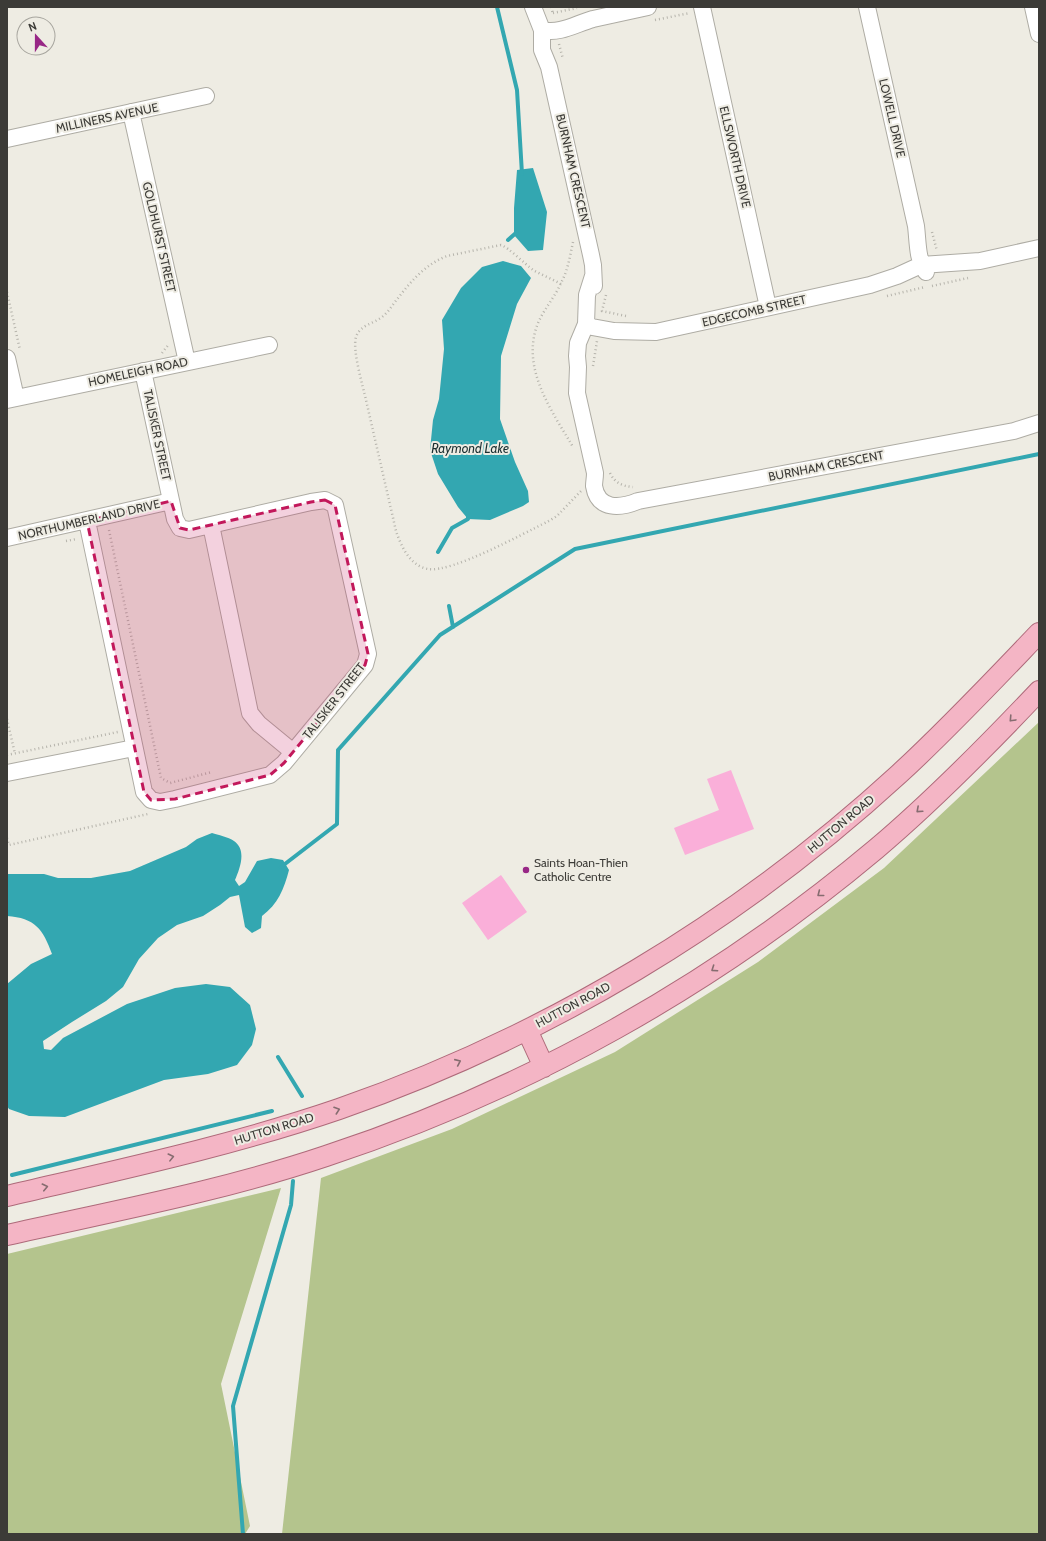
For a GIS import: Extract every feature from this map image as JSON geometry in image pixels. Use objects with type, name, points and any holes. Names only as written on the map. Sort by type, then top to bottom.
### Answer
[{"type":"main road","name":"HUTTON ROAD","points":[[7,1196],[196,1151],[295,1124],[397,1087],[492,1047],[601,990],[719,918],[802,857],[934,742],[1039,633]]},
{"type":"main road","points":[[7,1235],[186,1195],[299,1165],[423,1121],[472,1101],[544,1067],[645,1013],[692,984],[792,915],[877,848],[950,782],[1039,691]]},
{"type":"main road","points":[[527,1030],[544,1067]]},
{"type":"street","name":"BURNHAM CRESCENT","points":[[533,7],[549,25],[542,50],[557,66],[591,255],[593,276],[587,295],[592,328],[578,343],[577,356],[585,369],[577,393],[610,494],[614,497],[1014,431],[1039,423]]},
{"type":"street","points":[[1033,7],[1039,34]]},
{"type":"street","name":"ELLSWORTH DRIVE","points":[[702,8],[768,308]]},
{"type":"street","name":"LOWELL DRIVE","points":[[868,8],[926,267]]},
{"type":"street","points":[[549,25],[573,27],[591,20],[649,14]]},
{"type":"street","name":"MILLINERS AVENUE","points":[[7,139],[206,96]]},
{"type":"street","name":"GOLDHURST STREET","points":[[131,112],[187,362]]},
{"type":"street","name":"EDGECOMB STREET","points":[[592,328],[614,331],[656,332],[870,285],[895,283],[926,267],[960,268],[980,261],[1039,248]]},
{"type":"street","name":"HOMELEIGH ROAD","points":[[12,399],[269,345]]},
{"type":"street","points":[[12,399],[14,356]]},
{"type":"street","name":"TALISKER STREET","points":[[87,521],[144,792],[151,800],[155,802],[175,799],[270,775],[284,763],[365,666],[368,654],[335,505],[326,500],[311,502],[190,530],[180,528],[174,519],[143,371]]},
{"type":"street","name":"BURNHAM CRESCENT","points":[[1014,431],[1031,431],[1039,429]]},
{"type":"street","name":"NORTHUMBERLAND DRIVE","points":[[7,538],[171,501]]},
{"type":"street","points":[[211,525],[250,713],[258,724],[293,752]]},
{"type":"street","points":[[7,773],[134,748]]},
{"type":"path","points":[[557,66],[549,25],[581,7]]},
{"type":"path","points":[[649,14],[702,8]]},
{"type":"path","points":[[573,240],[569,262],[561,284],[538,323],[535,333],[534,360],[538,379],[545,399],[576,453]]},
{"type":"path","points":[[561,284],[534,270],[513,255],[510,250],[501,245],[447,256],[427,268],[409,283],[381,318],[360,330],[356,337],[356,344],[360,372],[396,531],[403,549],[418,564],[426,569],[458,564],[547,522],[557,516],[580,491],[585,488]]},
{"type":"path","points":[[884,297],[970,277]]},
{"type":"path","points":[[607,288],[602,311],[629,316]]},
{"type":"path","points":[[7,292],[14,356]]},
{"type":"path","points":[[585,369],[592,328]]},
{"type":"path","points":[[155,354],[163,353],[169,345],[167,337]]},
{"type":"path","points":[[601,470],[613,478],[617,483],[632,487],[639,493]]},
{"type":"path","points":[[115,527],[108,528],[161,778],[170,783],[212,772]]},
{"type":"path","points":[[65,541],[79,538]]},
{"type":"path","points":[[7,719],[15,754]]},
{"type":"path","points":[[7,755],[119,731]]},
{"type":"path","points":[[7,838],[8,845],[152,813]]},
{"type":"highlighted area","points":[[325,500],[335,505],[368,654],[365,665],[284,763],[270,775],[175,799],[151,800],[144,792],[87,521],[171,501],[180,528],[189,530],[311,502]]},
{"type":"green space","points":[[1039,722],[1039,1534],[282,1534],[321,1178],[452,1129],[615,1052],[758,962],[884,868]]},
{"type":"green space","points":[[281,1188],[221,1384],[250,1526],[245,1534],[7,1534],[7,1254]]},
{"type":"water","points":[[533,168],[547,212],[543,250],[528,251],[514,235],[514,208],[517,170]]},
{"type":"water","name":"Raymond Lake","points":[[503,261],[521,266],[531,278],[517,304],[501,356],[500,419],[515,462],[528,491],[529,502],[490,520],[468,519],[458,507],[438,474],[430,450],[433,420],[439,399],[444,349],[442,320],[461,288],[482,267]]},
{"type":"water","points":[[212,833],[226,837],[238,845],[241,859],[235,880],[239,886],[245,882],[257,861],[271,858],[283,860],[289,870],[280,896],[262,916],[261,928],[252,933],[245,927],[239,895],[230,897],[203,916],[177,925],[158,938],[139,959],[123,987],[106,1001],[43,1041],[44,1049],[51,1050],[63,1038],[127,1004],[175,988],[206,984],[230,987],[250,1005],[256,1029],[252,1045],[237,1065],[208,1074],[164,1080],[65,1117],[29,1116],[9,1109],[7,1106],[7,984],[31,964],[52,954],[49,945],[37,926],[25,919],[7,916],[7,874],[44,874],[58,878],[91,878],[130,871],[186,847],[197,839]]},
{"type":"building","points":[[731,770],[754,829],[685,855],[674,828],[719,810],[707,779]]},
{"type":"building","points":[[501,875],[527,912],[488,940],[462,903]]},
{"type":"waterway","points":[[497,7],[517,90],[522,174]]},
{"type":"waterway","points":[[508,240],[517,232]]},
{"type":"waterway","points":[[281,867],[337,824],[338,750],[440,635],[575,549],[1039,454]]},
{"type":"waterway","points":[[438,552],[452,528],[468,519],[468,516]]},
{"type":"waterway","points":[[449,606],[453,627]]},
{"type":"waterway","points":[[278,1057],[302,1096]]},
{"type":"waterway","points":[[12,1175],[272,1111]]},
{"type":"waterway","points":[[243,1534],[233,1406],[291,1205],[293,1181]]},
{"type":"place","name":"Saints Hoan-Thien Catholic Centre","points":[[526,870]]}]
